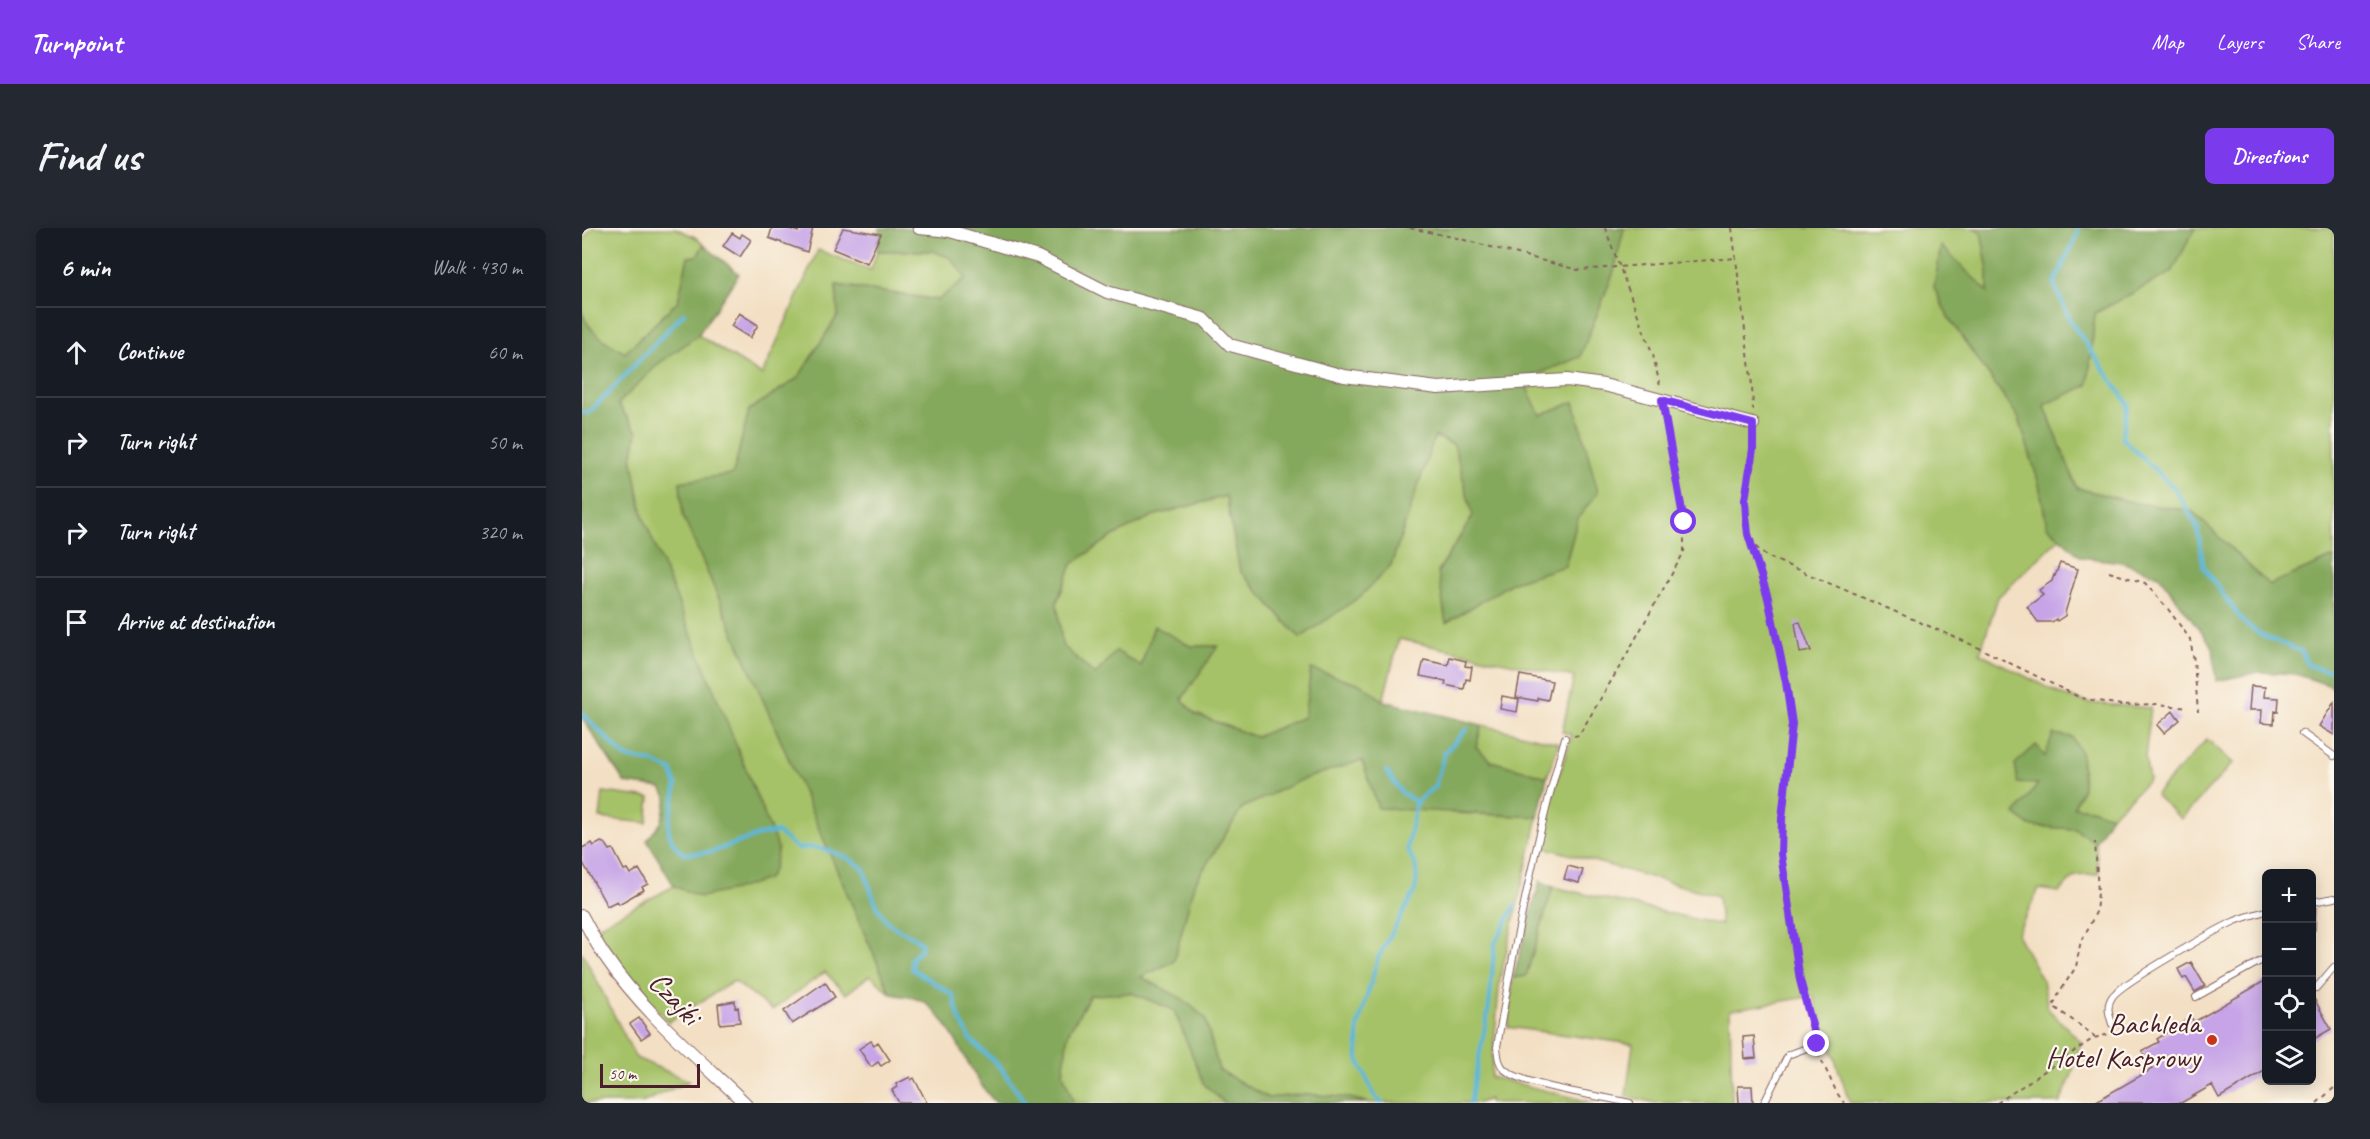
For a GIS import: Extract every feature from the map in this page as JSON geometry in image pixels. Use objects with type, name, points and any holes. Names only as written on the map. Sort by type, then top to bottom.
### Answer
[{"type":"street","points":[[919,228],[950,231],[1038,257],[1107,292],[1204,319],[1230,345],[1344,376],[1437,388],[1567,380],[1604,385],[1753,424]]},
{"type":"street","name":"Czajki","points":[[582,916],[604,956],[623,980],[665,1026],[745,1103]]},
{"type":"lane","points":[[2302,734],[2334,756]]},
{"type":"lane","points":[[1565,738],[1540,824],[1511,960],[1497,1047],[1498,1059],[1504,1069],[1524,1079],[1630,1103]]},
{"type":"lane","points":[[2316,901],[2334,898]]},
{"type":"lane","points":[[2112,1024],[2108,1008],[2110,1000],[2126,985],[2216,931],[2238,920],[2262,912]]},
{"type":"lane","points":[[2196,997],[2262,960]]},
{"type":"lane","points":[[2316,988],[2334,967]]},
{"type":"lane","points":[[1764,1103],[1788,1055],[1817,1044]]},
{"type":"path","points":[[1410,228],[1578,270],[1737,258]]},
{"type":"path","points":[[1565,738],[1579,735],[1684,552],[1684,522],[1653,354],[1605,228]]},
{"type":"path","points":[[1732,228],[1752,385],[1753,449],[1745,500],[1748,534],[1768,598],[1792,724],[1782,819],[1781,854],[1800,980],[1819,1056],[1844,1103]]},
{"type":"path","points":[[1748,534],[1756,547],[1766,556],[1975,646],[2081,698],[2121,705],[2159,704],[2187,708]]},
{"type":"path","points":[[2109,572],[2145,583],[2190,639],[2198,712]]},
{"type":"path","points":[[2094,842],[2098,893],[2096,912],[2080,945],[2076,967],[2053,1006],[2094,1038]]},
{"type":"path","points":[[1997,1103],[2094,1038],[2115,1032],[2112,1024]]},
{"type":"path","points":[[2317,1103],[2334,1088]]},
{"type":"green space","points":[[592,228],[675,228],[695,237],[704,245],[697,256],[688,257],[678,301],[625,353],[594,331],[582,312],[582,242]]},
{"type":"green space","points":[[879,228],[1624,228],[1614,271],[1580,357],[1523,380],[1540,415],[1574,402],[1598,492],[1578,518],[1565,566],[1513,582],[1446,623],[1438,572],[1473,516],[1454,445],[1435,436],[1391,565],[1361,596],[1300,638],[1240,571],[1226,496],[1152,516],[1113,536],[1072,564],[1057,602],[1062,645],[1095,675],[1116,651],[1141,666],[1154,626],[1190,646],[1218,646],[1182,699],[1195,714],[1256,737],[1304,717],[1311,669],[1361,684],[1384,701],[1482,725],[1476,747],[1491,761],[1547,777],[1538,817],[1378,808],[1362,760],[1301,780],[1242,808],[1194,884],[1174,961],[1141,977],[1183,999],[1205,1018],[1219,1070],[1268,1098],[1308,1094],[1350,1098],[1369,1103],[1225,1103],[1204,1084],[1174,1010],[1132,993],[1090,995],[1068,1033],[1063,1074],[1074,1103],[996,1103],[986,1092],[955,1039],[937,1014],[923,1001],[891,994],[683,516],[680,482],[733,474],[749,410],[798,378],[838,315],[836,285],[938,300],[966,278],[951,258],[933,251],[877,251]]},
{"type":"green space","points":[[1624,228],[1974,228],[1981,231],[1988,270],[1988,293],[1934,287],[1948,317],[2019,418],[2039,484],[2047,526],[2060,538],[1998,597],[1980,653],[2062,695],[2089,703],[2151,708],[2145,757],[2149,780],[2111,816],[2091,809],[2074,807],[2083,787],[2081,753],[2039,784],[2016,814],[2030,826],[2075,829],[2095,842],[2099,874],[2075,876],[2059,892],[2039,889],[2017,934],[2043,981],[2048,1009],[2081,1042],[2071,1077],[2060,1103],[1850,1103],[1813,996],[1730,1010],[1732,1103],[1655,1103],[1626,1096],[1633,1044],[1508,1027],[1513,978],[1526,976],[1553,887],[1721,925],[1718,896],[1543,847],[1554,790],[1572,735],[1562,732],[1574,677],[1399,639],[1383,701],[1361,684],[1304,717],[1256,737],[1195,714],[1182,699],[1217,646],[1190,646],[1154,626],[1141,666],[1095,675],[1062,645],[1057,602],[1072,564],[1113,536],[1152,516],[1226,496],[1240,571],[1300,638],[1391,565],[1434,436],[1454,445],[1473,516],[1438,571],[1446,622],[1513,582],[1565,566],[1578,518],[1597,492],[1574,402],[1540,415],[1523,380],[1580,357],[1614,271]]},
{"type":"green space","points":[[1974,228],[2195,228],[2172,272],[2095,313],[2088,385],[2044,405],[2077,488],[2135,503],[2192,511],[2269,585],[2334,557],[2334,689],[2296,674],[2258,672],[2216,681],[2213,647],[2159,576],[2122,562],[2081,557],[2047,526],[2039,484],[2019,418],[1948,317],[1934,287],[1941,246],[1988,292],[1988,270],[1981,232]]},
{"type":"green space","points":[[2195,228],[2334,228],[2334,557],[2269,585],[2192,511],[2135,503],[2077,488],[2044,404],[2088,385],[2095,313],[2172,272]]},
{"type":"green space","points":[[704,245],[739,274],[698,335],[658,364],[618,404],[637,432],[632,459],[643,516],[778,848],[774,868],[768,879],[734,890],[701,897],[674,886],[647,840],[661,823],[667,799],[661,788],[625,783],[582,718],[582,312],[594,331],[625,353],[678,301],[688,257],[697,256]]},
{"type":"green space","points":[[818,250],[871,270],[877,251],[933,251],[951,258],[966,278],[938,300],[836,285],[838,315],[798,378],[749,410],[733,475],[680,482],[683,516],[891,994],[870,975],[846,994],[825,972],[772,1010],[734,981],[668,1022],[625,973],[596,927],[674,886],[701,897],[643,516],[632,459],[637,432],[618,404],[658,364],[698,335],[762,375]]},
{"type":"green space","points":[[1482,725],[1559,743],[1547,777],[1491,761],[1476,747]]},
{"type":"green space","points":[[2053,734],[2072,737],[2081,753],[2083,787],[2074,807],[2091,809],[2111,816],[2095,842],[2075,829],[2030,826],[2015,814],[2038,784],[2018,783],[2015,764],[2036,745],[2045,757]]},
{"type":"green space","points":[[2207,739],[2233,763],[2181,819],[2155,795]]},
{"type":"green space","points":[[1362,759],[1452,813],[1538,817],[1500,979],[1491,1077],[1595,1103],[1490,1103],[1489,1099],[1479,1103],[1369,1103],[1350,1098],[1308,1094],[1268,1098],[1219,1070],[1205,1018],[1141,977],[1174,961],[1194,884],[1242,808],[1301,780]]},
{"type":"green space","points":[[603,792],[650,798],[647,823],[600,818]]},
{"type":"green space","points":[[1540,881],[1553,887],[1526,976],[1513,978]]},
{"type":"green space","points":[[582,952],[636,1058],[689,1081],[642,1103],[582,1103]]},
{"type":"green space","points":[[1132,993],[1174,1010],[1204,1084],[1225,1103],[1074,1103],[1063,1074],[1068,1033],[1090,995]]},
{"type":"building","points":[[772,228],[788,228],[798,232],[799,228],[813,228],[807,252],[769,238]]},
{"type":"building","points":[[843,228],[881,234],[867,263],[833,249]]},
{"type":"building","points":[[732,233],[740,238],[742,234],[751,240],[740,257],[723,246]]},
{"type":"building","points":[[739,313],[758,325],[750,338],[731,326]]},
{"type":"building","points":[[2060,563],[2078,569],[2066,615],[2057,621],[2056,619],[2052,622],[2038,622],[2027,607],[2043,595],[2039,590],[2052,581]]},
{"type":"building","points":[[1800,622],[1811,651],[1800,653],[1795,623]]},
{"type":"building","points":[[1450,657],[1466,661],[1465,666],[1472,667],[1470,680],[1466,679],[1464,689],[1445,685],[1446,681],[1420,676],[1424,660],[1448,665]]},
{"type":"building","points":[[1520,675],[1552,681],[1548,700],[1538,698],[1538,701],[1516,697]]},
{"type":"building","points":[[2251,686],[2265,687],[2264,697],[2279,698],[2274,724],[2261,723],[2262,710],[2249,710]]},
{"type":"building","points":[[1502,696],[1519,699],[1517,712],[1500,709]]},
{"type":"building","points":[[2334,702],[2334,735],[2319,726]]},
{"type":"building","points":[[2173,711],[2180,720],[2164,733],[2157,725]]},
{"type":"building","points":[[601,842],[606,844],[610,850],[613,849],[624,870],[627,869],[630,874],[639,869],[648,884],[642,887],[644,890],[619,904],[617,901],[607,906],[582,861],[582,848]]},
{"type":"building","points":[[1568,866],[1583,870],[1579,883],[1564,879]]},
{"type":"building","points":[[2191,962],[2205,986],[2195,992],[2186,977],[2183,979],[2178,969]]},
{"type":"building","points":[[825,982],[835,997],[792,1024],[784,1011]]},
{"type":"building","name":"Bachleda Hotel Kasprowy","points":[[2262,982],[2262,1072],[2219,1098],[2212,1085],[2181,1103],[2093,1103],[2152,1069],[2142,1051],[2159,1042],[2157,1039],[2191,1017],[2194,1022]]},
{"type":"building","points":[[735,1001],[740,1022],[720,1024],[718,1004]]},
{"type":"building","points":[[2316,1002],[2331,1029],[2316,1038]]},
{"type":"building","points":[[639,1018],[650,1033],[641,1039],[630,1024]]},
{"type":"building","points":[[1754,1036],[1756,1058],[1745,1059],[1743,1037]]},
{"type":"building","points":[[871,1041],[874,1045],[878,1042],[890,1060],[881,1066],[878,1062],[871,1067],[859,1049]]},
{"type":"building","points":[[910,1077],[911,1080],[914,1078],[927,1103],[899,1103],[892,1090],[897,1087],[896,1084]]},
{"type":"building","points":[[1738,1086],[1752,1086],[1753,1103],[1739,1103]]},
{"type":"waterway","points":[[2077,228],[2078,232],[2054,284],[2071,322],[2128,404],[2122,438],[2175,489],[2197,526],[2204,568],[2244,623],[2265,637],[2301,651],[2308,665],[2334,671]]},
{"type":"waterway","points":[[582,412],[589,413],[684,313]]},
{"type":"waterway","points":[[582,713],[625,757],[652,762],[672,771],[676,786],[669,822],[670,837],[683,854],[711,852],[759,835],[777,832],[798,849],[823,849],[849,859],[863,868],[880,912],[885,919],[922,945],[912,958],[912,969],[953,995],[960,1020],[971,1040],[1001,1068],[1025,1103]]},
{"type":"waterway","points":[[1382,1103],[1375,1097],[1358,1059],[1358,1026],[1378,958],[1415,891],[1417,876],[1415,864],[1407,849],[1416,802],[1435,786],[1445,752],[1467,729]]},
{"type":"waterway","points":[[1386,771],[1402,793],[1416,802]]},
{"type":"waterway","points":[[1470,1103],[1489,1006],[1495,943],[1515,906]]},
{"type":"place","name":"Bachleda Hotel Kasprowy","points":[[2212,1040]]},
{"type":"route","points":[[1684,522],[1662,400],[1753,424],[1753,449],[1745,500],[1746,516],[1748,534],[1768,598],[1786,682],[1792,724],[1782,819],[1781,854],[1800,980],[1817,1044]]}]
